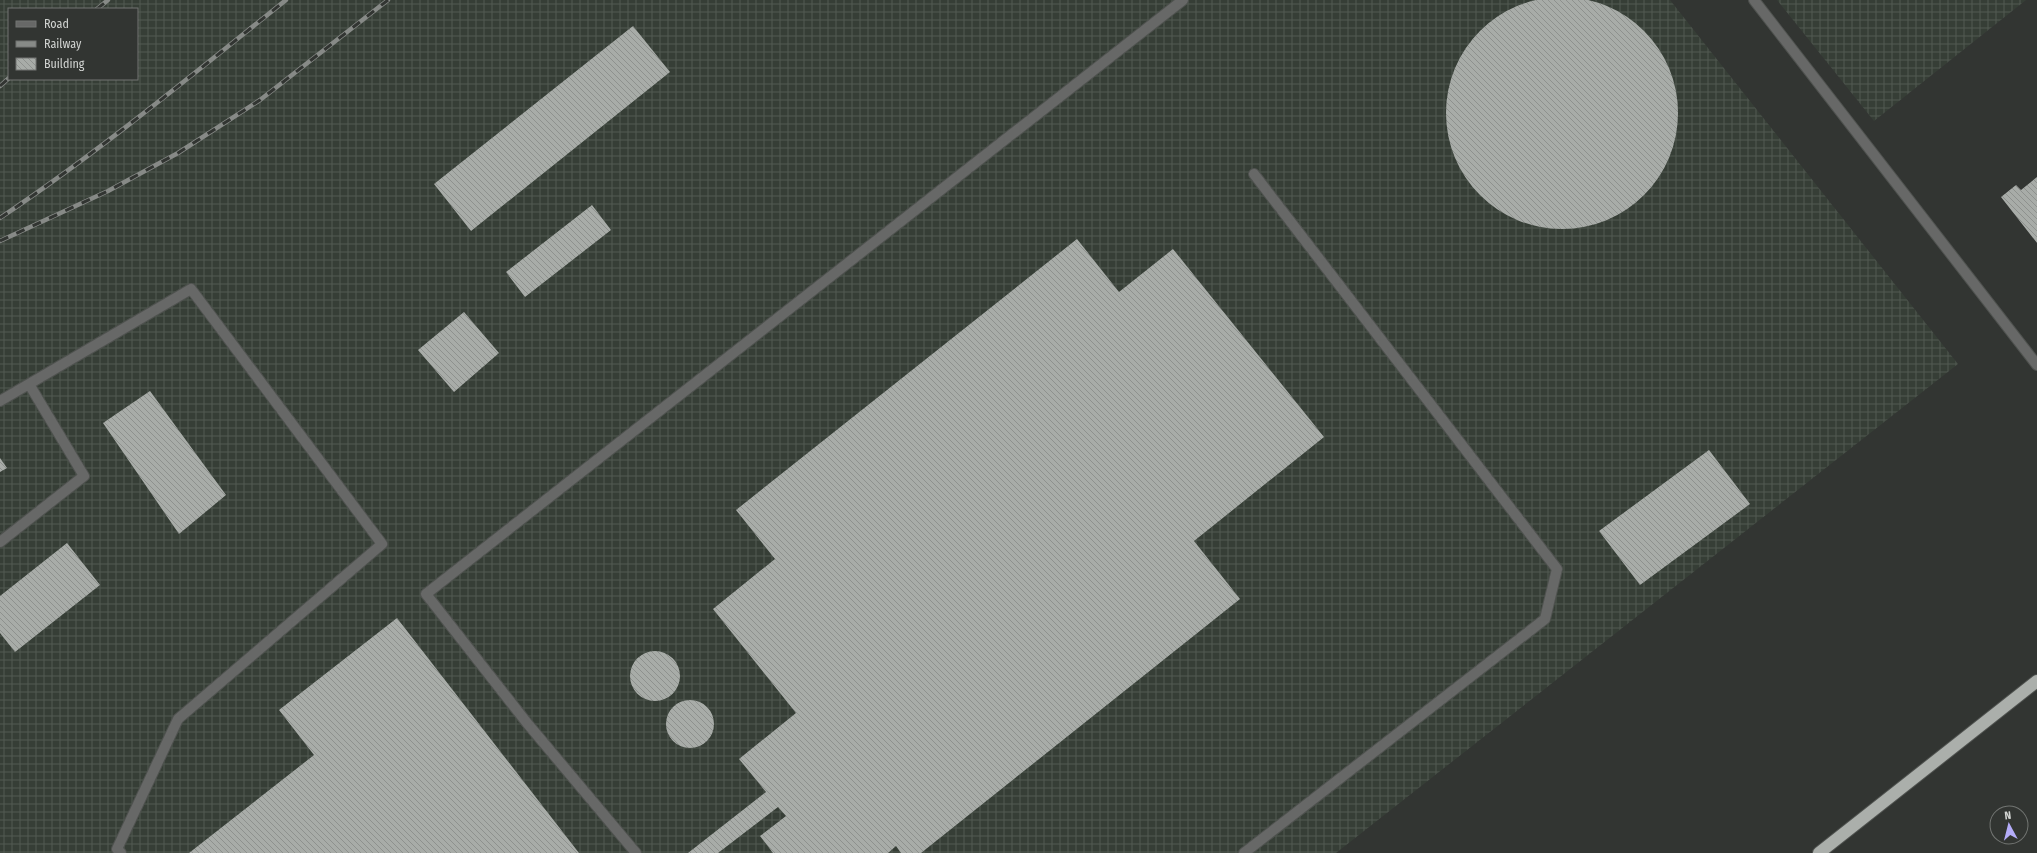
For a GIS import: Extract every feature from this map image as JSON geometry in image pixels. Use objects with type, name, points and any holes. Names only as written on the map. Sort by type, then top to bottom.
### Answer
[{"type":"highway","points":[[1819,853],[2037,681]]},
{"type":"lane","points":[[636,853],[528,723],[426,594],[1183,0]]},
{"type":"lane","points":[[1754,0],[2037,365]]},
{"type":"lane","points":[[1244,853],[1545,619],[1557,569],[1254,174]]},
{"type":"lane","points":[[0,401],[191,289],[382,544],[178,719],[117,849],[121,853]]},
{"type":"lane","points":[[0,542],[84,476],[29,384]]},
{"type":"shaded area","points":[[0,0],[1670,0],[1958,364],[1336,853],[0,853]]},
{"type":"shaded area","points":[[1777,0],[2026,0],[1874,121]]},
{"type":"building","points":[[1545,-1],[1579,-1],[1596,2],[1626,17],[1644,31],[1658,49],[1669,69],[1673,79],[1678,113],[1673,147],[1658,177],[1644,195],[1626,209],[1606,220],[1596,224],[1562,229],[1528,224],[1518,220],[1498,209],[1480,195],[1466,177],[1455,157],[1451,147],[1446,113],[1451,79],[1455,69],[1466,49],[1480,31],[1498,17],[1518,6],[1528,2]]},
{"type":"building","points":[[633,26],[670,72],[471,231],[434,184]]},
{"type":"building","points":[[2037,177],[2037,243],[2001,197],[2016,185],[2021,190]]},
{"type":"building","points":[[592,205],[611,230],[525,297],[506,272]]},
{"type":"building","points":[[1077,239],[1119,292],[1173,249],[1324,437],[1194,541],[1240,599],[921,853],[901,853],[896,846],[888,853],[773,853],[760,836],[786,816],[778,807],[718,853],[688,853],[766,792],[739,759],[796,713],[713,609],[775,559],[736,510]]},
{"type":"building","points":[[464,312],[499,353],[454,392],[418,350]]},
{"type":"building","points":[[150,391],[226,495],[179,534],[103,423]]},
{"type":"building","points":[[1709,450],[1750,504],[1640,585],[1599,531]]},
{"type":"building","points":[[0,458],[7,468],[0,472]]},
{"type":"building","points":[[67,543],[100,585],[15,652],[0,633],[0,596]]},
{"type":"building","points":[[397,618],[579,853],[189,853],[314,755],[279,710]]},
{"type":"building","points":[[655,651],[664,653],[675,662],[680,676],[678,685],[669,696],[655,701],[646,699],[635,690],[630,676],[632,667],[641,656]]},
{"type":"building","points":[[685,700],[695,700],[707,707],[714,719],[714,729],[707,741],[695,748],[685,748],[677,744],[670,737],[666,729],[666,719],[670,711],[677,704]]},
{"type":"railway","points":[[98,8],[108,0]]},
{"type":"railway","points":[[0,218],[110,139],[286,0]]},
{"type":"railway","points":[[0,241],[108,191],[178,153],[260,100],[388,0]]},
{"type":"railway","points":[[0,86],[8,79]]}]
